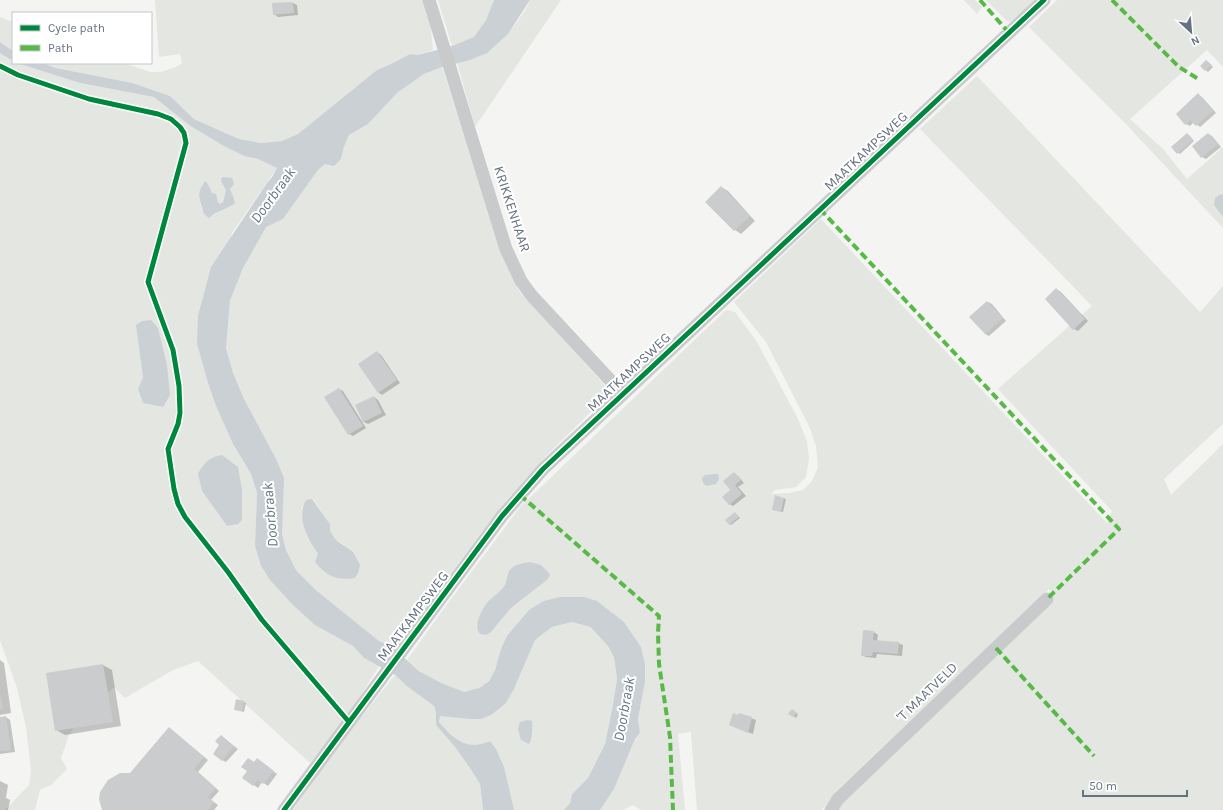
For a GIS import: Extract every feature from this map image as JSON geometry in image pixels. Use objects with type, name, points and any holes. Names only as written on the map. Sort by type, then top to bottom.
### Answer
[{"type":"street","name":"KRIKKENHAAR","points":[[429,0],[506,249],[520,281],[532,296],[623,394]]},
{"type":"street","name":"MAATKAMPSWEG","points":[[284,810],[502,516],[543,469],[1044,0]]},
{"type":"street","name":"'T MAATVELD","points":[[831,810],[844,794],[1047,599]]},
{"type":"shaded area","points":[[155,0],[423,0],[430,20],[433,50],[418,55],[410,54],[377,70],[298,134],[282,141],[261,143],[239,139],[194,119],[170,96],[131,83],[56,68],[45,64],[127,64],[150,72],[161,72],[176,67],[182,63],[180,54],[159,57]]},
{"type":"shaded area","points":[[438,0],[494,0],[486,20],[474,37],[452,46]]},
{"type":"shaded area","points":[[530,0],[561,0],[475,127],[457,63],[477,57],[500,42],[527,8]]},
{"type":"shaded area","points":[[964,0],[975,0],[982,7],[977,14]]},
{"type":"shaded area","points":[[986,0],[1039,0],[1014,23],[1007,21]]},
{"type":"shaded area","points":[[1057,0],[1223,0],[1223,67],[1207,50],[1130,119],[1163,149],[1187,179],[1223,147],[1223,195],[1221,194],[1220,214],[1223,217],[1223,228],[1125,123],[1029,27]]},
{"type":"shaded area","points":[[0,17],[12,22],[12,50],[0,42]]},
{"type":"shaded area","points":[[0,53],[12,60],[12,64],[20,64],[80,83],[154,97],[189,125],[222,145],[244,156],[258,159],[277,168],[232,233],[197,344],[216,406],[233,444],[251,474],[257,493],[255,546],[261,566],[266,574],[334,635],[353,646],[364,658],[379,666],[345,721],[310,763],[198,661],[173,670],[125,698],[114,687],[81,717],[69,735],[61,758],[67,769],[51,785],[40,790],[35,810],[5,810],[29,785],[31,771],[26,727],[17,688],[0,640]],"holes":[[[205,182],[208,184],[210,190],[220,204],[223,202],[226,190],[230,189],[230,207],[203,214],[199,197],[200,191]],[[143,377],[163,407],[143,403],[138,389]],[[202,491],[238,524],[227,526]]]},
{"type":"shaded area","points":[[442,67],[499,242],[519,291],[611,392],[546,456],[503,504],[435,594],[392,647],[379,641],[317,591],[296,570],[286,550],[282,534],[282,510],[258,428],[233,373],[226,348],[230,301],[243,268],[266,226],[283,219],[318,170],[325,164],[341,159],[349,135],[368,124],[397,93],[424,74]],"holes":[[[313,499],[330,524],[330,531],[336,540],[345,545],[315,563],[318,554],[310,542],[306,532],[303,521],[302,507]]]},
{"type":"shaded area","points":[[977,76],[1200,312],[1223,286],[1223,424],[1164,479],[1171,495],[1223,444],[1223,810],[835,810],[1054,598],[1049,589],[836,791],[822,810],[697,810],[691,732],[678,734],[685,810],[641,810],[633,805],[623,810],[600,810],[614,789],[635,739],[640,733],[638,719],[645,682],[645,664],[597,601],[501,649],[491,677],[484,685],[477,689],[465,692],[454,690],[425,675],[407,660],[521,506],[726,310],[735,312],[757,342],[797,417],[807,441],[809,458],[806,477],[796,487],[775,490],[771,494],[789,493],[803,490],[812,481],[818,467],[816,446],[809,426],[766,342],[734,302],[821,219],[1107,523],[1112,511],[998,389],[1092,306],[920,129]],"holes":[[[505,585],[525,597],[511,608],[491,632],[477,627],[487,604]]]},
{"type":"shaded area","points":[[572,622],[589,627],[608,646],[614,657],[617,679],[605,744],[588,778],[572,794],[570,803],[564,810],[514,810],[503,766],[496,749],[490,741],[474,745],[462,742],[450,734],[439,722],[440,715],[481,719],[506,703],[514,689],[535,640],[552,627]]},
{"type":"shaded area","points":[[395,675],[408,687],[434,706],[436,712],[436,725],[455,747],[480,784],[483,810],[293,810],[337,747]]},
{"type":"water","name":"Doorbraak","points":[[494,0],[530,0],[508,34],[487,53],[470,60],[442,67],[424,74],[397,93],[368,124],[349,135],[341,159],[334,166],[325,164],[318,170],[283,219],[266,227],[243,268],[230,301],[226,348],[233,373],[244,399],[276,459],[284,478],[282,534],[286,550],[296,570],[317,591],[379,641],[392,647],[419,671],[441,683],[464,692],[479,688],[489,681],[495,670],[501,649],[507,636],[529,610],[544,601],[560,597],[584,597],[597,601],[624,622],[641,647],[645,664],[645,682],[638,719],[640,733],[635,739],[614,789],[600,810],[564,810],[570,803],[572,794],[588,778],[605,744],[617,679],[614,657],[608,646],[590,627],[572,622],[552,627],[535,640],[514,689],[506,703],[491,715],[481,719],[440,716],[439,722],[450,734],[461,742],[474,745],[490,741],[496,749],[504,767],[514,810],[483,810],[480,784],[455,747],[436,725],[436,712],[434,706],[408,687],[395,675],[364,658],[353,646],[315,625],[294,606],[270,580],[261,566],[255,546],[257,493],[251,474],[233,444],[216,406],[207,380],[197,344],[198,316],[211,267],[277,168],[258,159],[244,156],[222,145],[189,125],[154,97],[80,83],[20,64],[45,64],[56,68],[132,83],[170,96],[194,119],[239,139],[261,143],[282,141],[298,134],[377,70],[410,54],[418,55],[452,46],[474,37],[486,20]]},
{"type":"water","points":[[0,42],[12,50],[12,60],[0,53]]},
{"type":"water","points":[[222,177],[232,178],[234,184],[230,189],[235,203],[215,213],[209,218],[203,213],[199,193],[205,181],[212,193],[216,194],[218,202],[220,204],[223,202],[226,190],[221,181]]},
{"type":"water","points":[[1221,194],[1223,195],[1223,217],[1214,205],[1215,198]]},
{"type":"water","points":[[151,320],[158,328],[167,365],[170,395],[163,407],[143,403],[138,389],[143,377],[136,325],[142,321]]},
{"type":"water","points":[[222,455],[238,467],[242,490],[242,520],[238,524],[227,526],[202,491],[198,474],[207,461]]},
{"type":"water","points":[[718,474],[719,479],[716,484],[706,486],[703,483],[702,478],[705,475]]},
{"type":"water","points":[[312,499],[330,524],[330,531],[336,540],[353,552],[360,565],[355,578],[342,579],[332,576],[324,571],[315,562],[318,554],[304,528],[302,514],[306,500]]},
{"type":"water","points":[[530,562],[541,565],[550,574],[548,579],[511,608],[491,632],[486,635],[480,634],[477,627],[480,614],[489,601],[505,585],[510,570],[519,564]]},
{"type":"water","points":[[528,720],[532,721],[532,736],[529,744],[521,740],[518,729],[520,722]]},
{"type":"building","points":[[293,2],[294,13],[273,15],[272,3]]},
{"type":"building","points":[[1206,60],[1212,65],[1205,71],[1200,66]]},
{"type":"building","points":[[1198,93],[1213,111],[1196,126],[1190,120],[1185,125],[1176,114]]},
{"type":"building","points":[[1187,133],[1193,140],[1177,154],[1171,147]]},
{"type":"building","points":[[1208,133],[1218,144],[1201,158],[1192,146]]},
{"type":"building","points":[[721,186],[750,216],[734,231],[705,202]]},
{"type":"building","points":[[1056,288],[1085,319],[1073,330],[1045,299]]},
{"type":"building","points":[[987,301],[1003,318],[985,334],[969,317]]},
{"type":"building","points":[[377,351],[397,380],[378,393],[358,364]]},
{"type":"building","points":[[339,388],[363,426],[348,435],[324,397]]},
{"type":"building","points":[[374,396],[382,413],[363,422],[355,405]]},
{"type":"building","points":[[734,472],[741,480],[735,485],[742,494],[729,505],[722,497],[730,490],[723,481]]},
{"type":"building","points":[[775,495],[784,498],[781,512],[772,510]]},
{"type":"building","points":[[735,512],[739,517],[729,525],[725,520]]},
{"type":"building","points":[[864,630],[874,631],[873,640],[899,642],[898,654],[873,652],[872,656],[861,656]]},
{"type":"building","points":[[103,664],[113,722],[55,731],[46,673]]},
{"type":"building","points":[[0,695],[3,709],[0,709]]},
{"type":"building","points":[[236,699],[244,701],[242,711],[234,710]]},
{"type":"building","points":[[792,709],[797,713],[793,717],[788,714]]},
{"type":"building","points":[[733,713],[738,715],[739,713],[752,717],[748,733],[729,725]]},
{"type":"building","points":[[6,716],[11,750],[0,751],[0,717]]},
{"type":"building","points":[[169,727],[204,757],[194,769],[216,788],[208,797],[214,802],[208,810],[102,810],[99,799],[100,792],[108,780],[120,773],[130,773]]},
{"type":"building","points":[[221,735],[234,746],[222,761],[213,754],[219,745],[215,741]]},
{"type":"building","points":[[248,758],[254,762],[257,758],[274,771],[263,784],[258,780],[253,786],[242,778],[247,771],[241,767]]},
{"type":"marked path","points":[[980,0],[1009,33]]},
{"type":"marked path","points":[[1112,0],[1179,67],[1200,80]]},
{"type":"marked path","points":[[820,209],[1119,529],[1047,599]]},
{"type":"marked path","points":[[520,495],[659,616],[659,664],[670,737],[673,810]]},
{"type":"marked path","points":[[996,648],[1094,756]]},
{"type":"cycle path","points":[[284,810],[502,516],[543,469],[1044,0]]},
{"type":"cycle path","points":[[0,66],[18,75],[89,99],[158,114],[171,119],[184,133],[186,143],[148,282],[173,350],[179,386],[180,413],[178,424],[168,449],[174,489],[178,504],[185,517],[228,572],[262,620],[349,722]]}]
